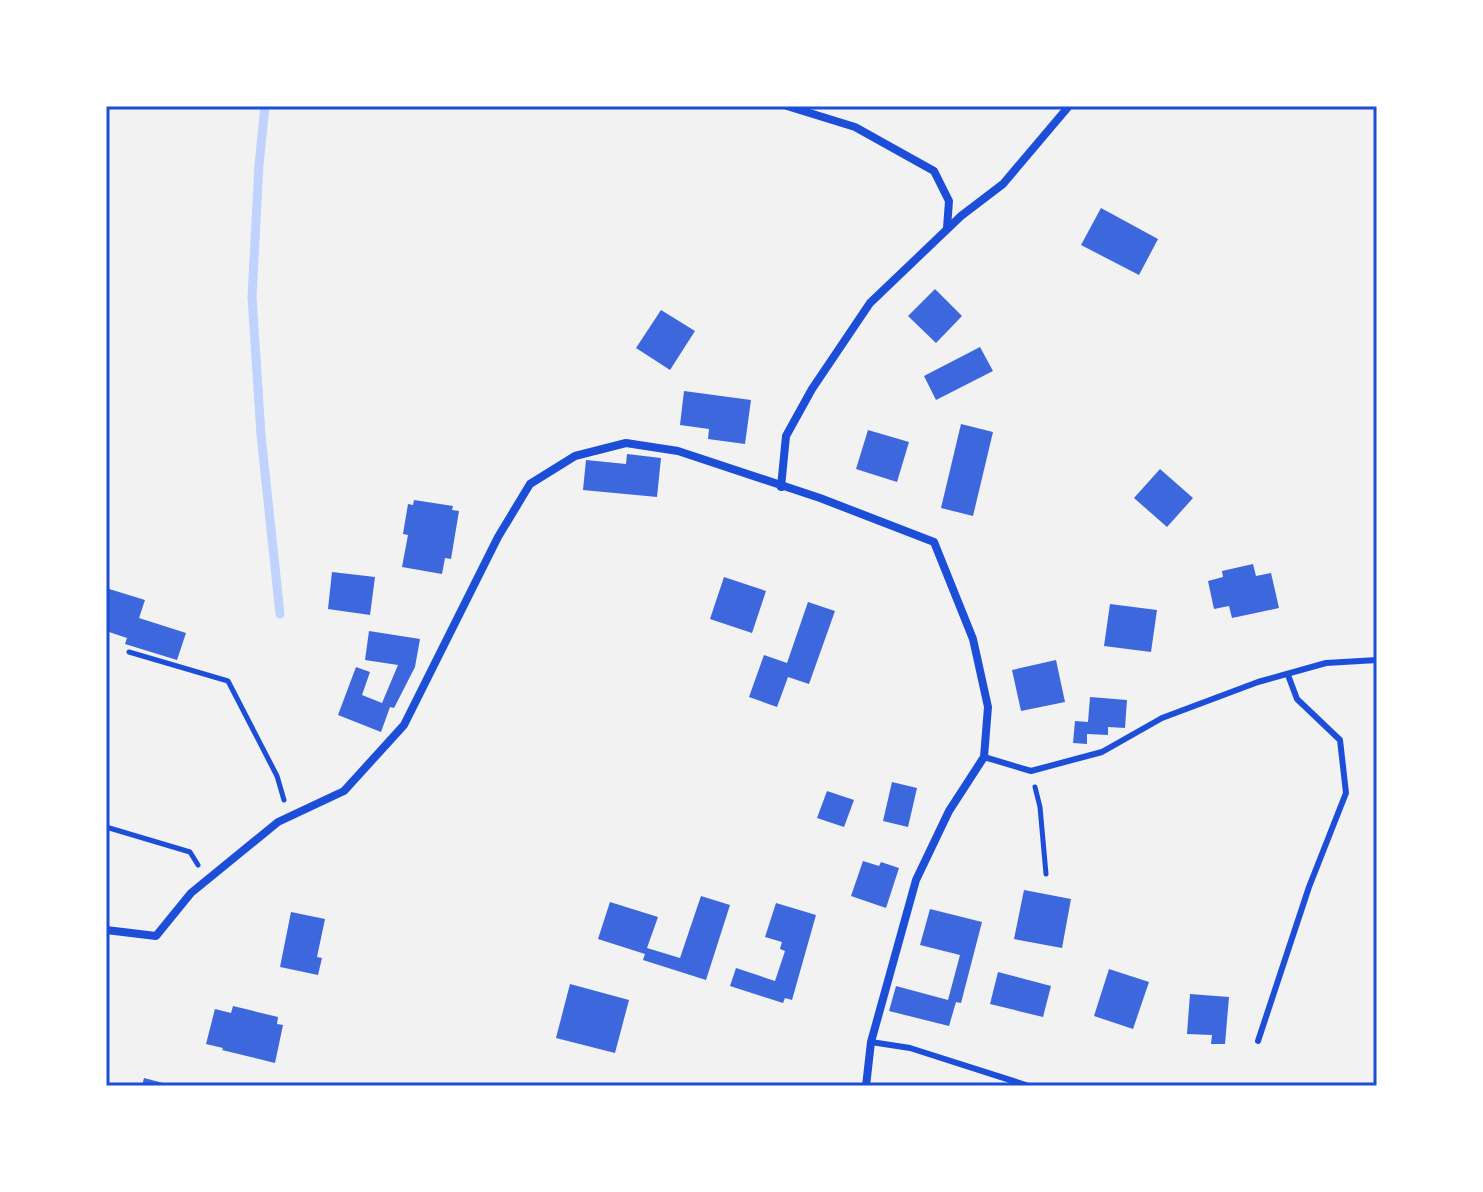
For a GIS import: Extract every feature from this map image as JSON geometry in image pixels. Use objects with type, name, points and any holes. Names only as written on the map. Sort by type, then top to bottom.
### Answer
[{"type":"street","points":[[787,106],[855,127],[934,171],[949,201],[947,228]]},
{"type":"street","points":[[781,487],[786,436],[812,389],[870,303],[947,228],[1003,184],[1069,106]]},
{"type":"street","points":[[106,930],[156,936],[191,893],[278,822],[344,791],[404,725],[498,537],[530,484],[575,456],[626,443],[678,451],[820,498],[934,542],[973,639],[988,707],[984,757],[949,811],[916,880],[871,1042],[866,1086]]},
{"type":"lane","points":[[984,757],[1031,771],[1102,752],[1162,718],[1258,682],[1326,663],[1377,660]]},
{"type":"lane","points":[[1258,1041],[1309,887],[1346,793],[1340,740],[1297,699],[1288,675]]},
{"type":"lane","points":[[871,1042],[910,1048],[1029,1086]]},
{"type":"path","points":[[129,652],[228,681],[277,776],[289,817]]},
{"type":"path","points":[[1031,771],[1040,807],[1046,874]]},
{"type":"path","points":[[106,827],[190,852],[208,880]]},
{"type":"building","points":[[1101,208],[1158,239],[1139,275],[1081,245]]},
{"type":"building","points":[[935,289],[962,316],[936,343],[908,316]]},
{"type":"building","points":[[661,310],[695,331],[670,370],[636,348]]},
{"type":"building","points":[[980,347],[993,371],[936,400],[924,376]]},
{"type":"building","points":[[684,391],[751,400],[745,444],[708,439],[709,429],[680,425]]},
{"type":"building","points":[[961,424],[993,432],[973,516],[941,508]]},
{"type":"building","points":[[868,430],[909,442],[897,482],[856,469]]},
{"type":"building","points":[[627,454],[661,458],[657,497],[583,490],[586,460],[626,464]]},
{"type":"building","points":[[1160,469],[1193,498],[1167,527],[1134,498]]},
{"type":"building","points":[[414,500],[453,506],[452,510],[459,511],[451,559],[445,558],[442,574],[402,567],[408,535],[403,534],[408,504],[413,505]]},
{"type":"building","points":[[1253,564],[1256,576],[1271,573],[1279,608],[1232,618],[1229,606],[1214,609],[1208,581],[1223,577],[1222,571]]},
{"type":"building","points":[[332,572],[375,577],[370,615],[328,609]]},
{"type":"building","points":[[724,577],[766,591],[752,633],[710,619]]},
{"type":"building","points":[[106,588],[145,600],[139,618],[186,633],[177,660],[125,644],[127,638],[106,631]]},
{"type":"building","points":[[808,602],[835,611],[809,684],[788,677],[777,707],[749,697],[764,655],[787,663]]},
{"type":"building","points":[[1110,604],[1157,610],[1151,652],[1104,646]]},
{"type":"building","points":[[369,631],[420,639],[415,667],[394,708],[390,707],[381,732],[338,715],[356,667],[370,672],[362,695],[382,703],[398,665],[365,660]]},
{"type":"building","points":[[1056,660],[1065,702],[1021,711],[1012,670]]},
{"type":"building","points":[[1090,697],[1127,700],[1125,728],[1108,727],[1108,735],[1087,734],[1087,744],[1073,743],[1075,721],[1088,722]]},
{"type":"building","points":[[892,782],[917,788],[908,827],[883,821]]},
{"type":"building","points":[[827,791],[854,800],[844,827],[817,818]]},
{"type":"building","points":[[863,861],[879,866],[881,862],[899,868],[886,908],[851,896]]},
{"type":"building","points":[[1024,890],[1071,899],[1062,948],[1014,939]]},
{"type":"building","points":[[701,896],[730,905],[706,980],[643,960],[645,954],[598,939],[610,902],[658,917],[647,948],[680,958]]},
{"type":"building","points":[[776,903],[816,915],[792,1000],[785,998],[783,1003],[730,986],[736,968],[775,981],[785,951],[780,949],[782,942],[765,937]]},
{"type":"building","points":[[930,909],[982,922],[961,1003],[956,1002],[949,1026],[889,1011],[896,986],[948,1000],[960,955],[920,945]]},
{"type":"building","points":[[291,912],[325,919],[317,957],[322,958],[318,975],[280,967]]},
{"type":"building","points":[[1109,969],[1149,982],[1133,1029],[1094,1016]]},
{"type":"building","points":[[998,972],[1051,986],[1043,1017],[990,1004]]},
{"type":"building","points":[[570,984],[629,1000],[615,1053],[556,1038]]},
{"type":"building","points":[[1190,994],[1229,997],[1225,1044],[1211,1044],[1212,1035],[1187,1034]]},
{"type":"building","points":[[233,1006],[278,1017],[277,1024],[283,1025],[275,1063],[206,1044],[215,1009],[231,1013]]},
{"type":"building","points":[[144,1078],[171,1085],[171,1086],[142,1086]]},
{"type":"waterway","points":[[265,106],[252,297],[261,435],[280,614]]}]
